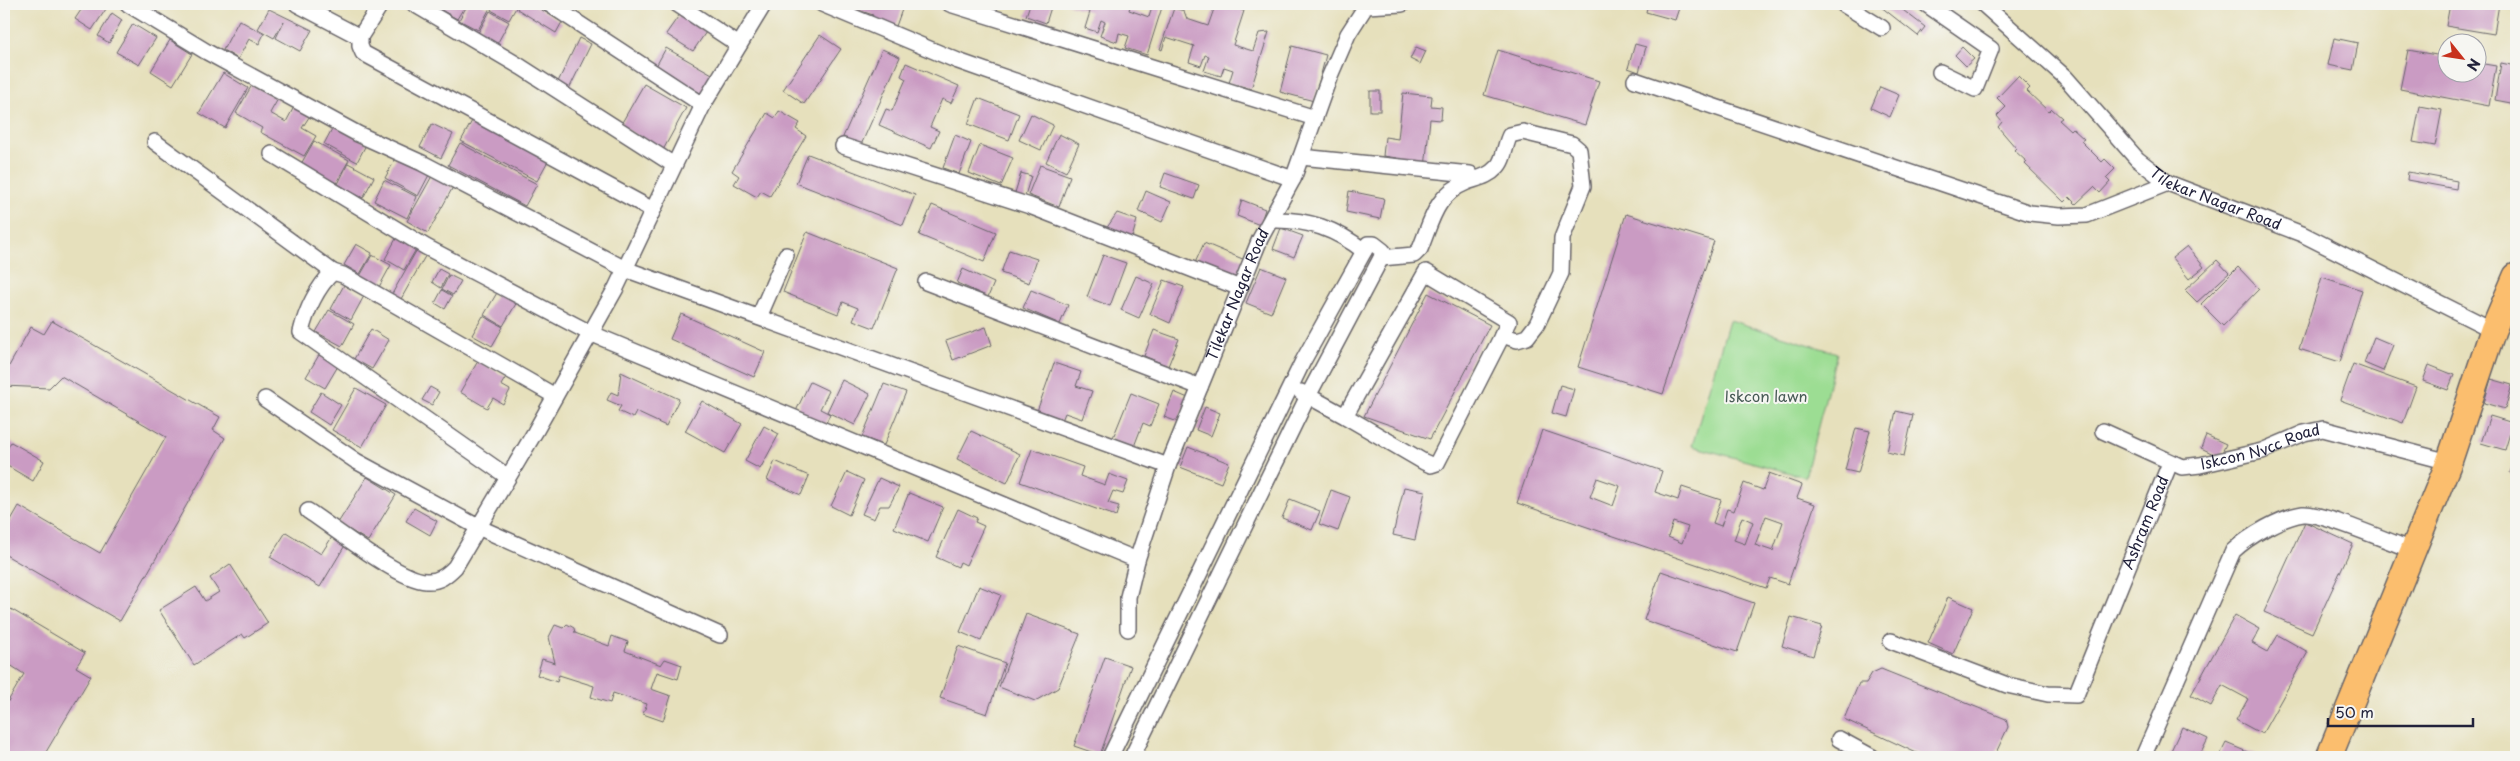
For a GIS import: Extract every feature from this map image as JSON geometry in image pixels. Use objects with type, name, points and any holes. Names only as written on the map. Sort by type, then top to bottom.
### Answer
[{"type":"highway","points":[[2330,757],[2449,462],[2493,330],[2516,276]]},
{"type":"street","points":[[128,4],[207,52],[358,134],[422,163],[625,269],[1168,466]]},
{"type":"street","points":[[297,4],[360,37]]},
{"type":"street","points":[[381,4],[360,37],[362,53],[653,210]]},
{"type":"street","points":[[414,4],[521,66],[674,165]]},
{"type":"street","points":[[549,4],[703,104]]},
{"type":"street","points":[[677,4],[739,45]]},
{"type":"street","points":[[308,511],[400,572],[425,581],[445,578],[455,566],[508,477],[590,334],[625,269],[703,104],[764,4]]},
{"type":"street","points":[[822,4],[958,61],[1293,179]]},
{"type":"street","points":[[950,4],[1315,118]]},
{"type":"street","name":"Tilekar Nagar Road","points":[[1128,629],[1128,597],[1137,560],[1168,466],[1260,239],[1293,179],[1348,34],[1366,6],[1402,4]]},
{"type":"street","points":[[1843,4],[1882,28]]},
{"type":"street","points":[[1928,4],[1991,49],[1974,89],[1940,72]]},
{"type":"street","name":"Tilekar Nagar Road","points":[[1983,4],[2065,77],[2137,159],[2168,183],[2302,234],[2493,330]]},
{"type":"street","points":[[1635,80],[2030,213],[2059,216],[2087,215],[2168,183]]},
{"type":"street","points":[[1381,258],[1414,255],[1420,249],[1441,199],[1466,183],[1488,176],[1499,166],[1504,145],[1510,135],[1523,132],[1572,144],[1579,150],[1583,186],[1562,238],[1560,273],[1540,318],[1527,337],[1517,340],[1502,335]]},
{"type":"street","points":[[155,142],[333,272],[343,275],[555,396]]},
{"type":"street","points":[[843,146],[1030,206],[1240,288]]},
{"type":"street","points":[[272,154],[426,247],[590,334],[1137,560]]},
{"type":"street","points":[[1301,157],[1470,174]]},
{"type":"street","points":[[1272,220],[1288,219],[1317,224],[1348,238],[1364,251]]},
{"type":"street","points":[[1110,757],[1291,386],[1368,244],[1374,244],[1383,251],[1381,258],[1308,396],[1132,757]]},
{"type":"street","points":[[759,317],[786,255]]},
{"type":"street","points":[[333,272],[324,280],[309,310],[302,332],[508,477]]},
{"type":"street","points":[[1291,386],[1431,465],[1436,463],[1509,322],[1426,272],[1345,416]]},
{"type":"street","points":[[926,282],[1200,387]]},
{"type":"street","points":[[265,399],[356,461],[478,527],[720,635]]},
{"type":"street","name":"Iskcon Nvcc Road","points":[[2103,431],[2182,467],[2200,465],[2262,451],[2304,433],[2323,428],[2449,462]]},
{"type":"street","name":"Ashram Road","points":[[1891,641],[2007,685],[2048,694],[2076,695],[2170,463]]},
{"type":"street","points":[[2143,757],[2233,551],[2249,536],[2304,514],[2332,521],[2413,550]]},
{"type":"street","points":[[1839,740],[1872,757]]},
{"type":"green space","name":"Iskcon lawn","points":[[1729,320],[1837,353],[1805,477],[1692,446]]},
{"type":"building","points":[[85,4],[104,4],[108,6],[92,30],[75,19]]},
{"type":"building","points":[[440,4],[466,4],[457,19],[438,8]]},
{"type":"building","points":[[468,4],[481,4],[490,8],[478,30],[459,20]]},
{"type":"building","points":[[494,4],[518,4],[509,20],[491,10]]},
{"type":"building","points":[[520,4],[532,4],[562,22],[556,33],[517,9]]},
{"type":"building","points":[[857,4],[904,4],[895,29],[871,20],[873,15],[855,9]]},
{"type":"building","points":[[1030,4],[1052,4],[1046,23],[1026,16]]},
{"type":"building","points":[[1067,4],[1131,4],[1129,10],[1149,17],[1153,4],[1163,4],[1147,55],[1125,48],[1129,36],[1119,33],[1117,42],[1100,36],[1105,22],[1101,20],[1097,32],[1085,28],[1090,12]]},
{"type":"building","points":[[1208,4],[1223,4],[1244,11],[1233,45],[1253,51],[1259,33],[1269,32],[1251,89],[1229,83],[1233,70],[1224,67],[1221,76],[1204,71],[1209,56],[1205,55],[1201,66],[1189,62],[1194,46],[1166,37],[1162,50],[1160,49],[1174,8],[1184,11],[1187,19],[1208,26],[1215,6]]},
{"type":"building","points":[[1648,4],[1680,5],[1675,20],[1646,12]]},
{"type":"building","points":[[1882,4],[1895,4],[1925,27],[1918,36],[1880,6]]},
{"type":"building","points":[[2450,4],[2499,4],[2494,34],[2446,26]]},
{"type":"building","points":[[269,9],[312,30],[300,51],[276,38],[284,21],[274,38],[258,29]]},
{"type":"building","points":[[490,11],[509,22],[497,44],[478,33]]},
{"type":"building","points":[[112,13],[122,20],[109,43],[98,36]]},
{"type":"building","points":[[680,14],[706,32],[693,51],[666,34]]},
{"type":"building","points":[[239,20],[264,34],[259,44],[249,39],[238,59],[223,50]]},
{"type":"building","points":[[133,24],[156,38],[139,65],[116,52]]},
{"type":"building","points":[[820,35],[841,49],[804,104],[783,90]]},
{"type":"building","points":[[579,38],[591,44],[569,89],[557,84]]},
{"type":"building","points":[[2334,38],[2358,43],[2353,70],[2328,65]]},
{"type":"building","points":[[170,40],[192,54],[173,85],[151,71]]},
{"type":"building","points":[[1635,44],[1646,47],[1639,72],[1628,68]]},
{"type":"building","points":[[1292,46],[1326,55],[1314,101],[1280,92]]},
{"type":"building","points":[[1416,47],[1426,51],[1420,64],[1410,59]]},
{"type":"building","points":[[1962,47],[1974,59],[1966,66],[1955,55]]},
{"type":"building","points":[[666,48],[714,75],[704,95],[655,68]]},
{"type":"building","points":[[882,49],[900,57],[861,145],[843,137]]},
{"type":"building","points":[[1498,50],[1599,81],[1585,125],[1484,95]]},
{"type":"building","points":[[2408,50],[2438,55],[2438,82],[2488,82],[2488,65],[2496,66],[2489,106],[2400,89]]},
{"type":"building","points":[[906,63],[959,86],[951,103],[942,99],[930,127],[939,131],[931,148],[879,125],[886,109],[892,111],[906,79],[901,76]]},
{"type":"building","points":[[2501,63],[2516,66],[2516,104],[2495,100]]},
{"type":"building","points":[[223,73],[248,88],[225,128],[199,113]]},
{"type":"building","points":[[2018,76],[2030,88],[2027,91],[2049,112],[2052,109],[2062,118],[2059,120],[2084,139],[2081,141],[2102,162],[2105,159],[2115,169],[2106,178],[2110,182],[2100,193],[2094,187],[2076,204],[2069,197],[2064,202],[2025,164],[2027,162],[2014,150],[2016,148],[1998,127],[2002,122],[1997,116],[2006,107],[1997,98]]},
{"type":"building","points":[[644,84],[686,108],[663,150],[620,126]]},
{"type":"building","points":[[252,85],[278,99],[270,113],[286,122],[295,105],[311,114],[302,128],[316,136],[304,156],[260,132],[262,128],[236,113]]},
{"type":"building","points":[[1880,87],[1899,95],[1890,117],[1871,108]]},
{"type":"building","points":[[1370,91],[1380,91],[1380,111],[1370,111]]},
{"type":"building","points":[[1403,93],[1432,96],[1431,106],[1442,107],[1441,120],[1430,119],[1425,168],[1396,165],[1397,158],[1383,156],[1385,137],[1398,139]]},
{"type":"building","points":[[978,98],[1019,114],[1009,140],[968,124]]},
{"type":"building","points":[[2420,106],[2442,110],[2435,146],[2413,142]]},
{"type":"building","points":[[779,111],[800,123],[796,129],[806,136],[770,196],[761,191],[757,197],[734,184],[739,176],[732,171],[767,113],[775,118]]},
{"type":"building","points":[[1031,114],[1053,125],[1041,150],[1019,140]]},
{"type":"building","points":[[473,119],[549,159],[537,181],[461,141]]},
{"type":"building","points":[[432,124],[453,134],[441,158],[420,147]]},
{"type":"building","points":[[334,125],[367,143],[357,162],[324,144]]},
{"type":"building","points":[[1059,134],[1079,144],[1066,172],[1046,162]]},
{"type":"building","points":[[955,135],[971,142],[959,174],[943,168]]},
{"type":"building","points":[[314,141],[349,160],[336,183],[301,164]]},
{"type":"building","points":[[460,143],[537,184],[525,206],[448,165]]},
{"type":"building","points":[[980,145],[1013,158],[1001,186],[969,173]]},
{"type":"building","points":[[808,154],[915,195],[903,225],[796,183]]},
{"type":"building","points":[[397,156],[430,173],[418,196],[385,178]]},
{"type":"building","points":[[348,163],[374,177],[363,198],[338,184]]},
{"type":"building","points":[[1040,165],[1070,176],[1059,207],[1028,195]]},
{"type":"building","points":[[2408,172],[2457,181],[2456,189],[2407,180]]},
{"type":"building","points":[[1021,173],[1031,176],[1024,199],[1014,196]]},
{"type":"building","points":[[1165,173],[1199,185],[1194,199],[1160,187]]},
{"type":"building","points":[[432,176],[453,187],[428,233],[407,221]]},
{"type":"building","points":[[384,180],[417,197],[407,218],[374,201]]},
{"type":"building","points":[[1146,191],[1171,202],[1162,222],[1138,211]]},
{"type":"building","points":[[1349,191],[1384,198],[1380,219],[1346,212]]},
{"type":"building","points":[[1242,200],[1265,209],[1260,225],[1237,216]]},
{"type":"building","points":[[932,205],[996,232],[984,262],[919,235]]},
{"type":"building","points":[[1117,213],[1137,220],[1132,238],[1106,229]]},
{"type":"building","points":[[1626,214],[1714,241],[1663,394],[1578,367]]},
{"type":"building","points":[[1281,228],[1303,236],[1294,257],[1273,249]]},
{"type":"building","points":[[807,232],[898,268],[874,328],[853,320],[858,308],[843,302],[838,314],[783,292]]},
{"type":"building","points":[[398,235],[418,246],[404,270],[385,259]]},
{"type":"building","points":[[1204,243],[1245,260],[1238,280],[1195,263]]},
{"type":"building","points":[[356,244],[372,253],[360,274],[344,265]]},
{"type":"building","points":[[419,246],[428,251],[401,299],[392,294]]},
{"type":"building","points":[[2187,246],[2204,267],[2189,279],[2172,258]]},
{"type":"building","points":[[1009,250],[1037,259],[1029,283],[1001,273]]},
{"type":"building","points":[[372,255],[391,265],[379,287],[360,276]]},
{"type":"building","points":[[1103,255],[1126,263],[1110,306],[1087,297]]},
{"type":"building","points":[[2217,260],[2229,273],[2197,302],[2185,290]]},
{"type":"building","points":[[1261,267],[1286,277],[1271,313],[1246,303]]},
{"type":"building","points":[[2238,267],[2259,289],[2223,326],[2201,304]]},
{"type":"building","points":[[439,269],[448,274],[441,288],[432,282]]},
{"type":"building","points":[[963,269],[994,283],[988,297],[957,283]]},
{"type":"building","points":[[449,275],[461,281],[453,295],[442,289]]},
{"type":"building","points":[[1136,276],[1154,284],[1139,318],[1121,310]]},
{"type":"building","points":[[2322,277],[2362,290],[2340,362],[2299,349]]},
{"type":"building","points":[[1164,280],[1184,287],[1170,323],[1150,314]]},
{"type":"building","points":[[344,285],[364,296],[351,320],[331,309]]},
{"type":"building","points":[[442,290],[452,296],[445,309],[435,303]]},
{"type":"building","points":[[1031,290],[1068,305],[1060,324],[1023,308]]},
{"type":"building","points":[[498,291],[517,302],[503,326],[484,315]]},
{"type":"building","points":[[1428,293],[1490,325],[1430,439],[1364,416]]},
{"type":"building","points":[[329,310],[354,324],[342,346],[316,332]]},
{"type":"building","points":[[681,314],[765,352],[754,377],[670,339]]},
{"type":"building","points":[[483,316],[503,327],[492,346],[472,335]]},
{"type":"building","points":[[52,321],[220,417],[213,430],[225,438],[120,621],[4,554],[4,532],[19,506],[100,553],[166,437],[61,376],[49,388],[4,386],[4,375],[31,327],[44,334]]},
{"type":"building","points":[[986,327],[992,345],[953,360],[946,341]]},
{"type":"building","points":[[371,329],[389,340],[372,369],[354,359]]},
{"type":"building","points":[[1154,330],[1179,339],[1168,366],[1144,356]]},
{"type":"building","points":[[2374,337],[2393,345],[2383,371],[2364,363]]},
{"type":"building","points":[[319,355],[338,366],[325,388],[306,377]]},
{"type":"building","points":[[478,361],[506,377],[501,385],[510,390],[503,404],[493,398],[487,408],[460,392]]},
{"type":"building","points":[[1054,363],[1081,372],[1076,386],[1092,391],[1082,419],[1065,413],[1061,423],[1036,414]]},
{"type":"building","points":[[2353,364],[2416,387],[2403,423],[2340,400]]},
{"type":"building","points":[[2429,365],[2454,375],[2448,390],[2423,381]]},
{"type":"building","points":[[621,372],[679,399],[666,426],[636,412],[633,418],[618,411],[621,406],[607,400],[611,392],[618,395]]},
{"type":"building","points":[[2491,379],[2512,385],[2505,409],[2484,403]]},
{"type":"building","points":[[842,380],[870,394],[855,425],[827,412]]},
{"type":"building","points":[[810,382],[829,391],[820,409],[830,414],[825,425],[796,411]]},
{"type":"building","points":[[884,384],[906,392],[884,445],[862,437]]},
{"type":"building","points":[[1560,385],[1574,389],[1566,417],[1552,413]]},
{"type":"building","points":[[430,387],[439,392],[432,405],[422,400]]},
{"type":"building","points":[[356,388],[386,405],[362,447],[332,430]]},
{"type":"building","points":[[321,392],[341,405],[329,425],[309,412]]},
{"type":"building","points":[[1174,392],[1188,398],[1178,422],[1164,417]]},
{"type":"building","points":[[1131,393],[1159,404],[1150,426],[1143,423],[1133,449],[1112,440]]},
{"type":"building","points":[[702,401],[742,424],[725,453],[685,431]]},
{"type":"building","points":[[1205,407],[1220,413],[1211,436],[1196,430]]},
{"type":"building","points":[[1896,411],[1913,415],[1904,456],[1887,452]]},
{"type":"building","points":[[2490,416],[2513,423],[2505,450],[2481,443]]},
{"type":"building","points":[[764,426],[779,434],[760,469],[745,461]]},
{"type":"building","points":[[1856,428],[1870,431],[1858,473],[1845,470]]},
{"type":"building","points":[[1542,430],[1662,471],[1655,492],[1678,500],[1682,487],[1721,500],[1713,523],[1721,526],[1727,509],[1734,511],[1744,483],[1763,490],[1769,473],[1802,485],[1797,498],[1815,504],[1788,584],[1770,578],[1766,588],[1517,503]],"holes":[[[1597,478],[1620,486],[1613,506],[1590,497]],[[1766,516],[1783,522],[1773,551],[1755,545]],[[1742,517],[1753,522],[1745,544],[1734,540]],[[1673,522],[1688,527],[1682,543],[1668,537]]]},
{"type":"building","points":[[971,431],[1020,454],[1007,483],[957,459]]},
{"type":"building","points":[[2206,435],[2226,444],[2220,457],[2201,448]]},
{"type":"building","points":[[11,442],[44,461],[33,481],[4,464],[4,454]]},
{"type":"building","points":[[1188,447],[1229,463],[1221,483],[1180,467]]},
{"type":"building","points":[[1032,449],[1083,467],[1080,476],[1105,485],[1109,474],[1128,481],[1123,494],[1113,491],[1108,503],[1119,506],[1116,516],[1020,482]]},
{"type":"building","points":[[2516,455],[2516,475],[2510,473]]},
{"type":"building","points":[[775,461],[809,476],[801,495],[767,480]]},
{"type":"building","points":[[847,472],[864,480],[849,515],[831,506]]},
{"type":"building","points":[[367,477],[396,495],[368,541],[338,523]]},
{"type":"building","points":[[879,478],[899,487],[889,506],[880,506],[874,519],[862,514]]},
{"type":"building","points":[[1404,487],[1425,491],[1415,540],[1393,535]]},
{"type":"building","points":[[1331,490],[1350,497],[1338,531],[1319,524]]},
{"type":"building","points":[[909,493],[943,507],[928,542],[894,528]]},
{"type":"building","points":[[1290,499],[1320,511],[1312,530],[1282,518]]},
{"type":"building","points":[[414,508],[437,521],[430,535],[406,521]]},
{"type":"building","points":[[958,509],[977,518],[975,522],[984,526],[966,565],[960,562],[958,567],[936,557]]},
{"type":"building","points":[[2305,522],[2353,544],[2312,633],[2264,612]]},
{"type":"building","points":[[286,532],[321,554],[334,534],[347,542],[320,587],[270,557]]},
{"type":"building","points":[[230,564],[268,623],[245,638],[242,634],[194,665],[159,610],[196,587],[205,601],[219,592],[210,578]]},
{"type":"building","points":[[1661,571],[1754,603],[1737,652],[1644,620]]},
{"type":"building","points":[[979,586],[1001,595],[981,641],[960,632]]},
{"type":"building","points":[[1948,597],[1973,608],[1953,654],[1928,643]]},
{"type":"building","points":[[4,605],[85,653],[76,667],[91,676],[43,757],[4,757],[4,708],[24,674],[4,661]]},
{"type":"building","points":[[1026,614],[1080,634],[1058,688],[1035,701],[999,687]]},
{"type":"building","points":[[2235,615],[2260,629],[2252,643],[2268,652],[2278,635],[2308,652],[2262,734],[2236,720],[2248,699],[2222,685],[2211,706],[2191,695]]},
{"type":"building","points":[[1791,617],[1822,626],[1813,656],[1782,646]]},
{"type":"building","points":[[567,624],[574,628],[575,633],[609,646],[612,636],[628,642],[625,651],[661,665],[665,659],[682,665],[678,679],[657,672],[651,689],[671,696],[663,721],[643,714],[647,704],[613,693],[610,703],[591,697],[594,686],[559,675],[557,682],[537,675],[542,659],[555,663],[549,637],[555,625],[563,628]]},
{"type":"building","points":[[958,646],[1005,663],[987,714],[940,698]]},
{"type":"building","points":[[1105,657],[1131,666],[1100,755],[1074,746]]},
{"type":"building","points":[[1881,669],[2006,719],[2008,727],[1994,757],[1925,757],[1844,719],[1859,683],[1866,683],[1872,673]]},
{"type":"building","points":[[2182,727],[2208,739],[2201,753],[2210,757],[2168,757]]},
{"type":"building","points":[[2226,743],[2259,757],[2219,757]]}]
